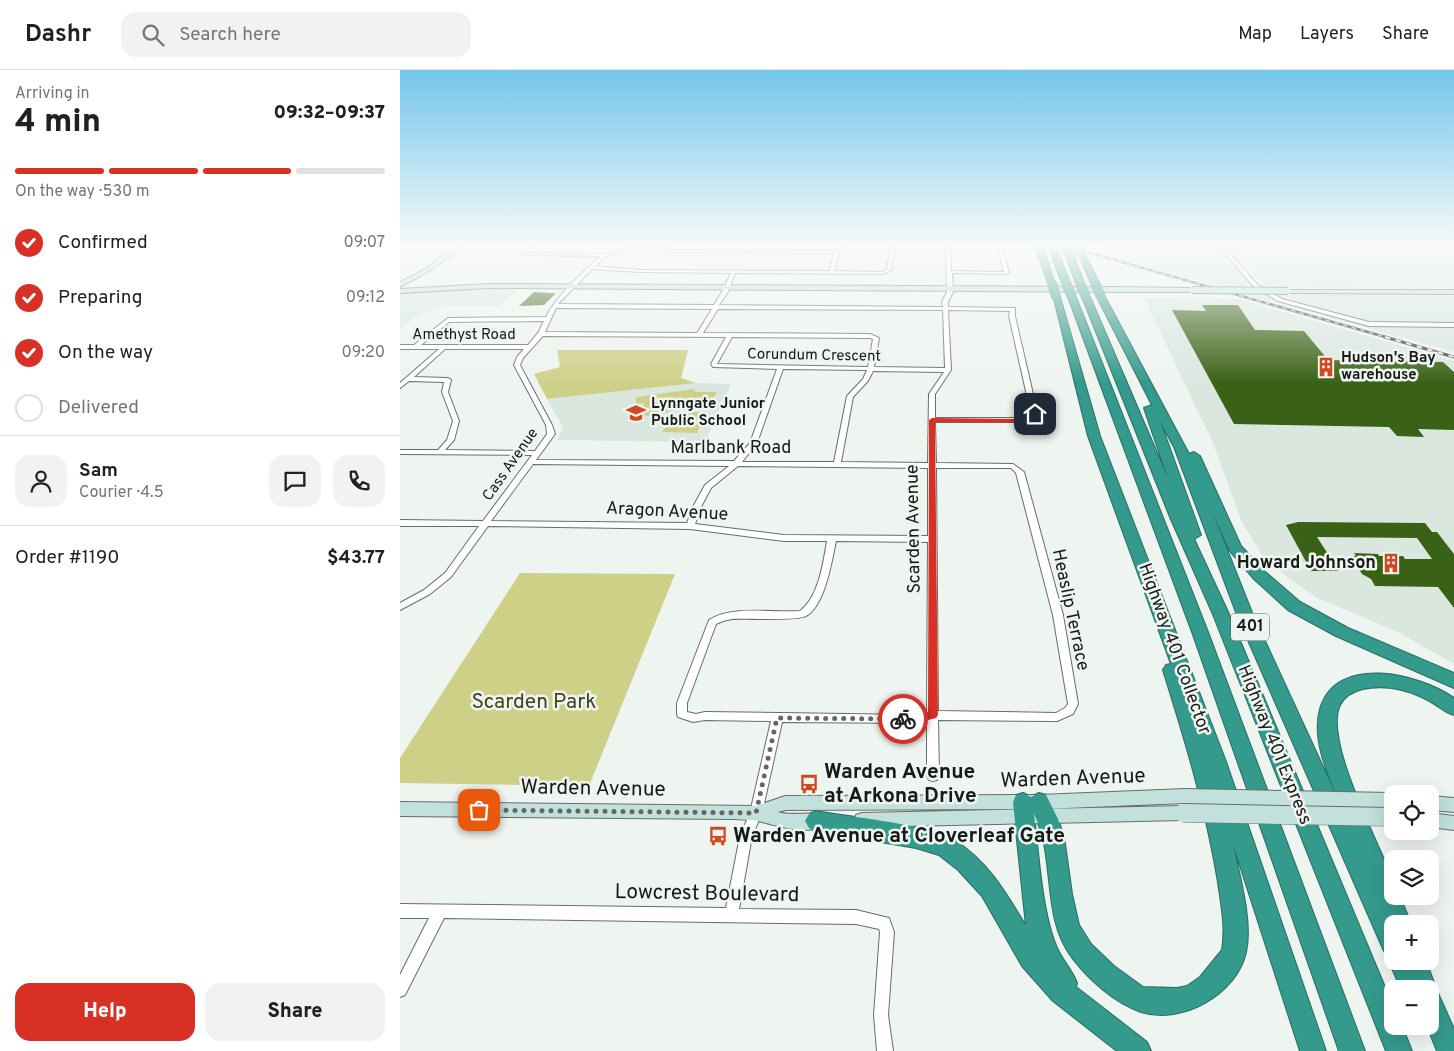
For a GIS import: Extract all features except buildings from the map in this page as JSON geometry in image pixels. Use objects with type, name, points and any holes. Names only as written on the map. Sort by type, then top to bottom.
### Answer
[{"type":"highway","name":"Highway 401 Collector","points":[[1055,292],[1094,436],[1215,759],[1313,1051]]},
{"type":"highway","name":"Highway 401 Express","points":[[1070,292],[1200,632],[1352,1051]]},
{"type":"highway","name":"Highway 401 Express","points":[[1084,292],[1177,517],[1220,612],[1399,1051]]},
{"type":"highway","name":"401","points":[[1099,292],[1180,447],[1245,615],[1384,925]]},
{"type":"highway","points":[[1105,304],[1157,426],[1220,612]]},
{"type":"highway","points":[[1105,304],[1163,396],[1190,449],[1235,548],[1258,576],[1294,606],[1342,632],[1454,681]]},
{"type":"highway","points":[[1033,810],[1054,835],[1064,912],[1077,946],[1104,974],[1138,998],[1153,1002],[1175,1001],[1197,994],[1215,983],[1234,954],[1235,920],[1229,879],[1216,813],[1196,744],[1168,660],[1153,590]]},
{"type":"highway","points":[[1423,667],[1454,686]]},
{"type":"highway","points":[[1395,915],[1331,749],[1328,728],[1329,709],[1338,693],[1355,683],[1373,680],[1416,687],[1446,701],[1454,708]]},
{"type":"highway","points":[[1033,810],[1039,937],[1054,969],[1086,1012]]},
{"type":"highway","points":[[816,821],[916,838],[945,846],[966,862],[990,888],[1031,957],[1062,992],[1138,1051]]},
{"type":"highway","points":[[1439,1024],[1450,1051]]},
{"type":"highway","points":[[1435,1035],[1443,1051]]},
{"type":"main road","points":[[1417,292],[1454,292]]},
{"type":"main road","name":"Warden Avenue","points":[[400,809],[756,813],[786,822],[1033,810],[1185,796],[1384,800]]},
{"type":"main road","name":"Warden Avenue","points":[[756,813],[786,803],[1384,817]]},
{"type":"main road","points":[[1439,804],[1454,805]]},
{"type":"main road","points":[[1439,821],[1454,823]]},
{"type":"street","name":"Cass Avenue","points":[[400,608],[442,582],[532,462],[552,430],[517,365],[520,357],[541,334],[546,319],[554,306],[567,292]]},
{"type":"street","points":[[699,335],[724,292]]},
{"type":"street","points":[[948,370],[945,308],[949,292]]},
{"type":"street","points":[[1266,292],[1280,300],[1369,324],[1454,325]]},
{"type":"street","points":[[554,306],[1013,309],[1012,316],[1030,398],[1037,418],[1034,421],[1024,422],[932,420]]},
{"type":"street","points":[[415,347],[448,320],[546,319]]},
{"type":"street","points":[[541,334],[870,336],[876,338],[871,369],[866,380],[850,396],[837,464]]},
{"type":"street","name":"Corundum Crescent","points":[[730,335],[714,364],[715,366],[948,370]]},
{"type":"street","name":"Amethyst Road","points":[[400,347],[529,347]]},
{"type":"street","points":[[400,386],[444,347]]},
{"type":"street","points":[[690,526],[698,505],[708,487],[737,463],[753,443],[780,368]]},
{"type":"street","name":"Scarden Avenue","points":[[934,776],[930,465],[932,394],[948,370]]},
{"type":"street","points":[[408,379],[448,380],[445,392],[456,421],[450,440],[440,452]]},
{"type":"street","points":[[400,452],[538,453]]},
{"type":"street","name":"Marlbank Road","points":[[532,462],[930,465]]},
{"type":"street","name":"Heaslip Terrace","points":[[930,465],[1013,466],[1020,472],[1058,615],[1073,704],[1069,711],[1057,717],[933,715]]},
{"type":"street","name":"Aragon Avenue","points":[[400,523],[690,526],[784,538],[932,540]]},
{"type":"street","points":[[832,539],[826,571],[808,611],[802,615],[770,613],[725,616],[712,622],[682,703],[682,714],[689,718],[705,716],[916,719],[933,715]]},
{"type":"street","points":[[731,916],[746,836],[756,813],[777,718]]},
{"type":"street","name":"Lowcrest Boulevard","points":[[400,910],[856,917],[884,923],[888,941],[881,1015],[885,1051]]},
{"type":"street","points":[[400,990],[440,911]]},
{"type":"shaded area","points":[[404,292],[516,292],[499,306],[446,306],[418,315],[400,329],[400,295]]},
{"type":"shaded area","points":[[1244,294],[1454,296],[1454,352]]},
{"type":"shaded area","points":[[1144,298],[1239,299],[1454,361],[1454,664],[1398,632],[1317,598],[1266,562],[1241,520],[1213,443]]},
{"type":"shaded area","name":"Lynngate Junior Public School","points":[[696,383],[731,384],[705,442],[557,440],[563,427],[547,399]]},
{"type":"green space","points":[[557,350],[688,350],[681,378],[696,383],[547,399],[534,374],[560,367]]},
{"type":"green space","points":[[695,389],[695,392],[717,392],[707,410],[684,407],[658,415],[643,416],[644,403],[636,404],[636,397]]},
{"type":"green space","points":[[705,412],[697,433],[662,432],[671,421],[680,415]]},
{"type":"green space","name":"Scarden Park","points":[[520,573],[675,574],[589,786],[400,783],[400,758]]},
{"type":"railway","points":[[1227,292],[1389,338]]},
{"type":"railway","points":[[1385,337],[1454,357]]},
{"type":"way so far","points":[[479,810],[756,813],[759,790],[777,718],[903,719]]},
{"type":"place","name":"Hudson's Bay warehouse","points":[[1326,367]]},
{"type":"place","name":"Lynngate Junior Public School","points":[[636,413]]},
{"type":"place","name":"Howard Johnson","points":[[1391,563]]},
{"type":"place","name":"Warden Avenue at Arkona Drive","points":[[809,784]]},
{"type":"place","name":"Warden Avenue at Cloverleaf Gate","points":[[718,836]]},
{"type":"route","points":[[903,719],[916,719],[933,715],[930,465],[932,420],[1009,420],[1024,422],[1036,420],[1037,416],[1035,414]]}]
